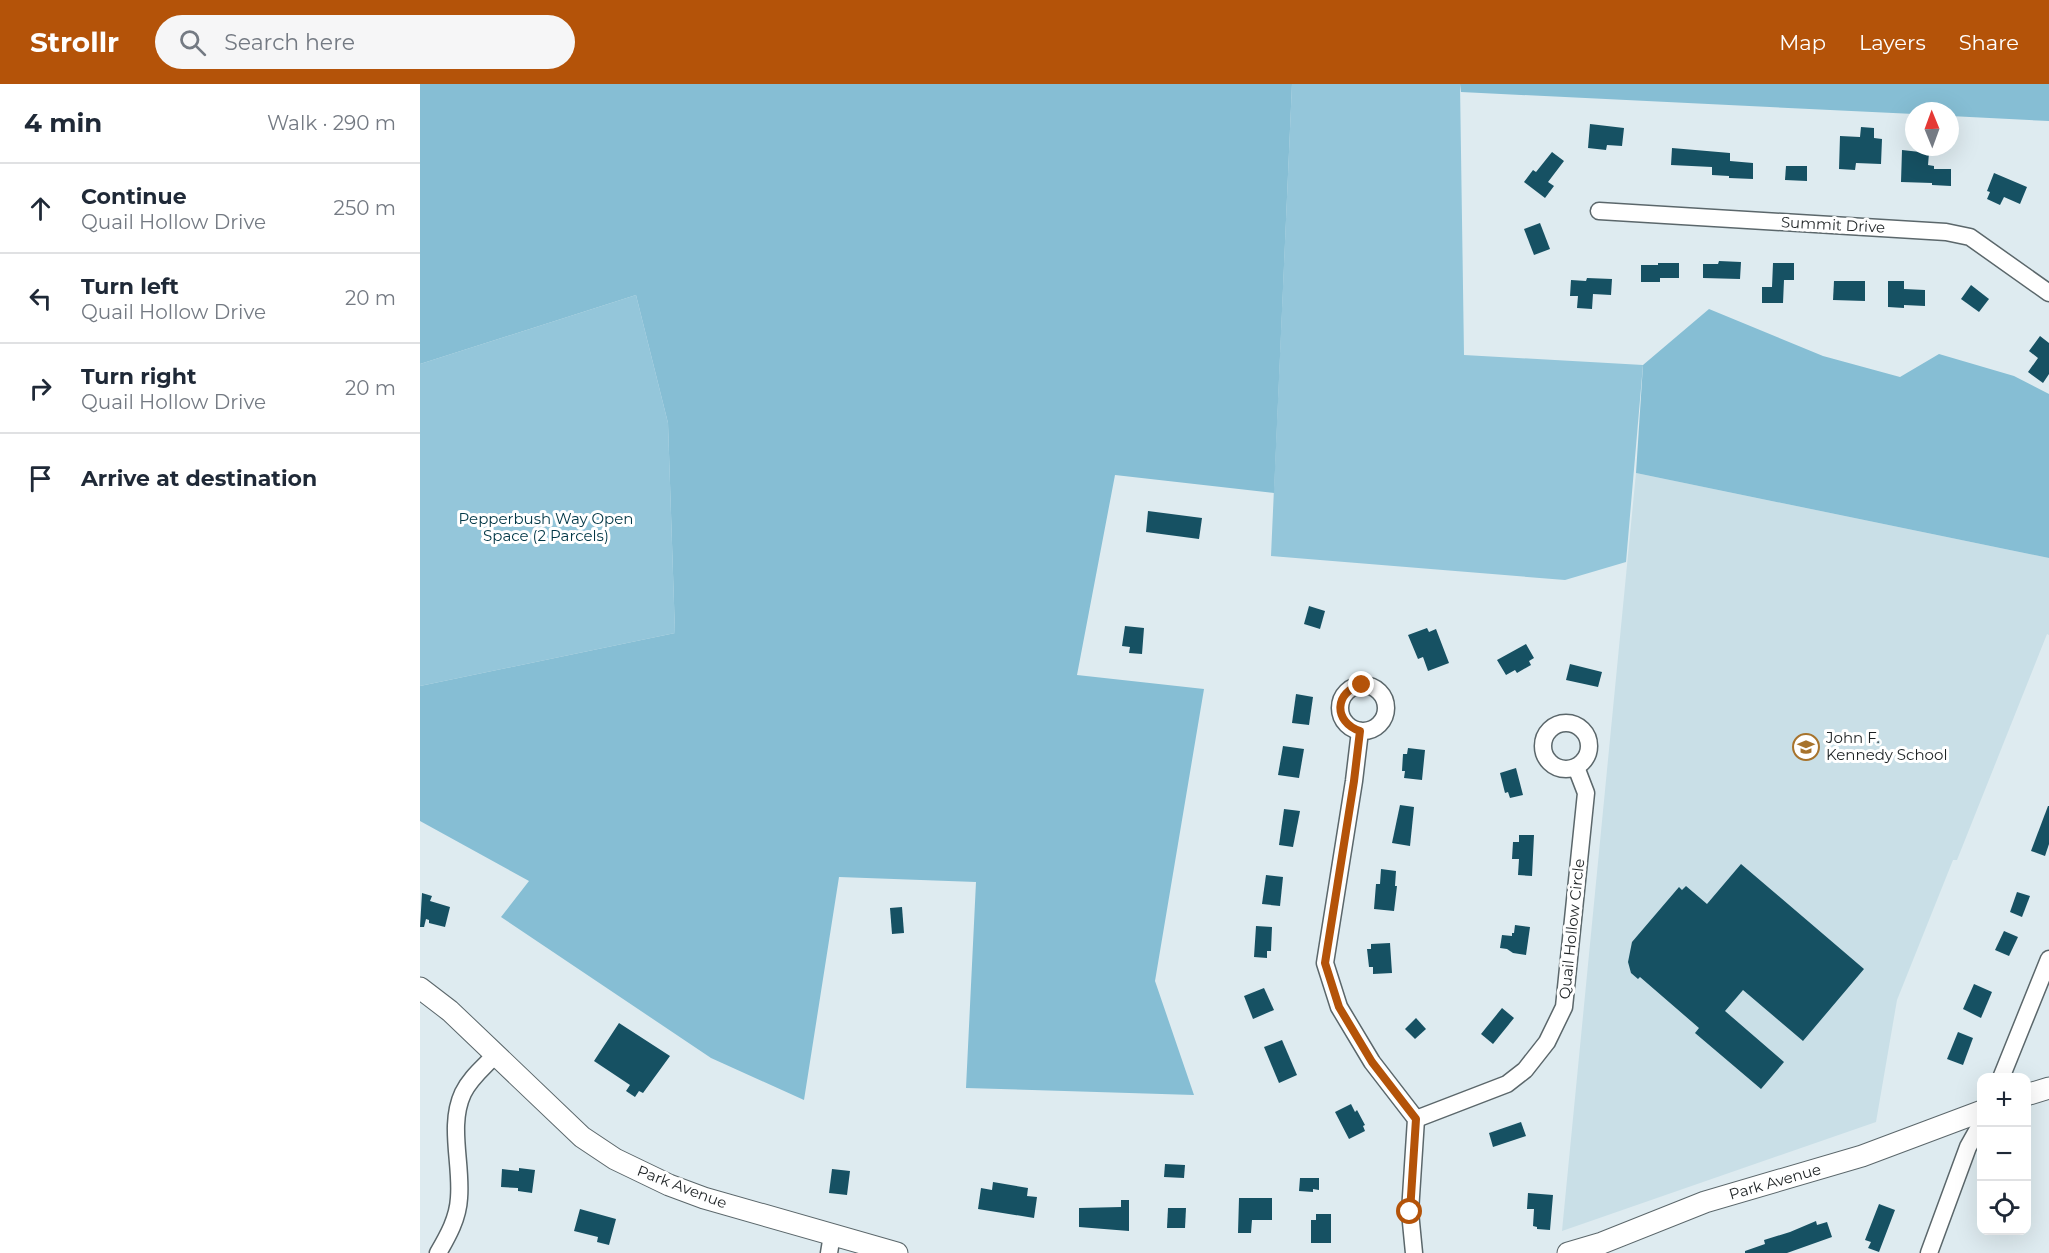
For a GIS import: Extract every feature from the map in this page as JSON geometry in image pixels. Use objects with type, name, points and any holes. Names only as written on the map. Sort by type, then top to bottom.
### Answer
[{"type":"main road","name":"Park Avenue","points":[[420,988],[450,1011],[582,1137],[642,1173],[830,1244],[897,1253]]},
{"type":"main road","points":[[2031,1093],[2049,1088]]},
{"type":"main road","name":"Park Avenue","points":[[1568,1253],[1602,1243],[1705,1202],[1830,1166],[1977,1113]]},
{"type":"street","name":"Summit Drive","points":[[1599,211],[1946,231],[1970,237],[2049,293]]},
{"type":"street","points":[[1360,731],[1325,963],[1339,1007],[1372,1062],[1416,1119],[1410,1212],[1414,1253]]},
{"type":"street","name":"Quail Hollow Circle","points":[[1416,1119],[1507,1084],[1525,1071],[1547,1042],[1564,1007],[1586,793],[1575,767]]},
{"type":"street","points":[[2003,1073],[2049,959]]},
{"type":"street","points":[[438,1253],[456,1215],[459,1197],[456,1129],[461,1095],[468,1082],[495,1055]]},
{"type":"street","points":[[1929,1253],[1968,1147],[1979,1127]]},
{"type":"shaded area","points":[[420,84],[1292,84],[1274,493],[1115,475],[1077,675],[1204,689],[1155,981],[1194,1095],[966,1088],[976,882],[839,877],[804,1100],[711,1058],[501,917],[529,881],[420,821],[420,686],[675,633],[668,423],[636,295],[420,364]]},
{"type":"shaded area","points":[[1460,84],[2049,84],[2049,121],[1959,116],[1959,102],[1905,102],[1905,114],[1461,92]]},
{"type":"shaded area","points":[[1709,309],[1823,356],[1900,377],[1939,354],[2014,376],[2049,394],[2049,558],[1636,473],[1643,365]]},
{"type":"shaded area","name":"John F. Kennedy School","points":[[1636,473],[2049,558],[2049,635],[2047,634],[1957,860],[1953,860],[1897,1000],[1876,1122],[1562,1231]]},
{"type":"green space","points":[[1292,84],[1460,84],[1464,355],[1643,365],[1626,562],[1565,580],[1271,556]]},
{"type":"green space","name":"Pepperbush Way Open Space (2 Parcels)","points":[[636,295],[668,423],[675,633],[420,686],[420,364]]},
{"type":"building","points":[[1590,124],[1624,128],[1622,146],[1607,145],[1606,150],[1588,148]]},
{"type":"building","points":[[1861,127],[1874,128],[1874,138],[1882,139],[1881,164],[1856,163],[1855,170],[1839,169],[1840,136],[1860,137]]},
{"type":"building","points":[[1672,148],[1730,153],[1730,161],[1753,163],[1753,179],[1712,175],[1712,167],[1671,165]]},
{"type":"building","points":[[1902,150],[1905,150],[1905,156],[1929,156],[1928,165],[1934,166],[1934,169],[1951,169],[1951,186],[1901,182]]},
{"type":"building","points":[[1552,152],[1564,161],[1548,182],[1554,186],[1545,198],[1524,182],[1533,170],[1536,172]]},
{"type":"building","points":[[1786,166],[1807,166],[1807,181],[1785,180]]},
{"type":"building","points":[[1994,173],[2027,187],[2020,204],[2004,197],[2000,205],[1987,199],[1990,192],[1987,191]]},
{"type":"building","points":[[1540,223],[1550,249],[1534,255],[1524,229]]},
{"type":"building","points":[[1719,261],[1741,262],[1740,279],[1703,278],[1703,264],[1718,264]]},
{"type":"building","points":[[1658,263],[1679,263],[1679,278],[1660,278],[1660,282],[1641,282],[1641,265],[1658,265]]},
{"type":"building","points":[[1773,263],[1794,263],[1794,280],[1784,280],[1783,303],[1762,303],[1762,287],[1772,287]]},
{"type":"building","points":[[1587,278],[1612,279],[1611,295],[1593,294],[1592,309],[1577,308],[1578,296],[1570,296],[1571,280],[1586,281]]},
{"type":"building","points":[[1834,281],[1865,281],[1865,301],[1833,300]]},
{"type":"building","points":[[1888,281],[1904,281],[1904,289],[1925,290],[1925,306],[1888,307]]},
{"type":"building","points":[[1971,285],[1989,299],[1979,312],[1961,299]]},
{"type":"building","points":[[2040,336],[2049,343],[2049,374],[2043,383],[2028,372],[2038,358],[2029,351]]},
{"type":"building","points":[[1148,511],[1202,518],[1199,539],[1146,532]]},
{"type":"building","points":[[1309,606],[1325,611],[1320,629],[1304,624]]},
{"type":"building","points":[[1125,626],[1144,628],[1142,654],[1129,653],[1130,647],[1122,646]]},
{"type":"building","points":[[1427,628],[1429,632],[1436,629],[1449,663],[1428,671],[1423,657],[1418,659],[1408,635]]},
{"type":"building","points":[[1526,644],[1534,658],[1529,661],[1531,665],[1517,673],[1515,670],[1506,675],[1497,660]]},
{"type":"building","points":[[1570,664],[1602,672],[1598,687],[1566,680]]},
{"type":"building","points":[[1296,694],[1313,697],[1309,725],[1292,723]]},
{"type":"building","points":[[1283,746],[1304,749],[1299,778],[1278,775]]},
{"type":"building","points":[[1408,748],[1425,750],[1422,780],[1404,778],[1403,754],[1407,754]]},
{"type":"building","points":[[1516,768],[1523,795],[1510,798],[1508,792],[1505,793],[1500,773]]},
{"type":"building","points":[[1400,805],[1414,807],[1410,846],[1392,843]]},
{"type":"building","points":[[2048,806],[2049,844],[2045,856],[2031,851]]},
{"type":"building","points":[[1284,809],[1300,811],[1293,847],[1279,845]]},
{"type":"building","points":[[1519,835],[1534,835],[1532,876],[1518,875],[1519,859],[1512,859],[1513,842],[1519,842]]},
{"type":"building","points":[[1741,864],[1864,969],[1803,1041],[1743,990],[1725,1011],[1784,1062],[1761,1089],[1695,1033],[1699,1028],[1640,977],[1638,979],[1631,973],[1628,962],[1632,942],[1679,887],[1682,890],[1686,886],[1707,904]]},
{"type":"building","points":[[1381,869],[1396,871],[1394,911],[1374,909],[1376,884],[1380,884]]},
{"type":"building","points":[[1266,875],[1283,877],[1280,906],[1262,904]]},
{"type":"building","points":[[2017,892],[2030,896],[2022,917],[2010,912]]},
{"type":"building","points":[[422,893],[432,896],[430,901],[450,907],[445,927],[429,923],[426,919],[424,927],[420,927]]},
{"type":"building","points":[[902,907],[904,933],[892,934],[890,908]]},
{"type":"building","points":[[1515,925],[1530,927],[1526,955],[1500,948],[1502,935],[1512,936]]},
{"type":"building","points":[[1256,926],[1272,927],[1271,951],[1267,951],[1267,958],[1254,957]]},
{"type":"building","points":[[2004,931],[2018,937],[2009,956],[1995,950]]},
{"type":"building","points":[[1390,943],[1392,973],[1373,974],[1373,967],[1369,967],[1367,949],[1371,949],[1371,944]]},
{"type":"building","points":[[1974,984],[1992,992],[1981,1018],[1963,1009]]},
{"type":"building","points":[[1264,988],[1274,1010],[1253,1019],[1244,996]]},
{"type":"building","points":[[1502,1008],[1514,1018],[1493,1044],[1481,1034]]},
{"type":"building","points":[[1416,1018],[1426,1029],[1415,1039],[1405,1029]]},
{"type":"building","points":[[619,1023],[670,1056],[643,1093],[639,1091],[635,1097],[626,1091],[630,1085],[594,1061]]},
{"type":"building","points":[[1958,1032],[1973,1038],[1963,1065],[1947,1059]]},
{"type":"building","points":[[1282,1040],[1297,1075],[1279,1083],[1264,1047]]},
{"type":"building","points":[[1351,1104],[1365,1125],[1363,1126],[1365,1131],[1349,1139],[1335,1112]]},
{"type":"building","points":[[1521,1122],[1526,1136],[1493,1147],[1489,1133]]},
{"type":"building","points":[[1165,1164],[1185,1165],[1184,1178],[1164,1177]]},
{"type":"building","points":[[519,1168],[535,1170],[532,1193],[518,1191],[518,1188],[501,1187],[502,1169],[519,1171]]},
{"type":"building","points":[[832,1169],[850,1171],[847,1195],[829,1193]]},
{"type":"building","points":[[1300,1178],[1319,1178],[1319,1190],[1299,1191]]},
{"type":"building","points":[[993,1182],[1028,1188],[1027,1196],[1037,1197],[1034,1218],[978,1209],[981,1188],[992,1190]]},
{"type":"building","points":[[1528,1193],[1553,1195],[1550,1230],[1537,1229],[1533,1226],[1534,1209],[1527,1209]]},
{"type":"building","points":[[1239,1198],[1272,1198],[1272,1220],[1252,1220],[1251,1233],[1238,1233]]},
{"type":"building","points":[[1121,1200],[1129,1200],[1129,1231],[1079,1227],[1079,1208],[1121,1207]]},
{"type":"building","points":[[1879,1204],[1895,1210],[1879,1252],[1868,1248],[1871,1242],[1865,1240]]},
{"type":"building","points":[[1168,1208],[1186,1208],[1185,1228],[1167,1228]]},
{"type":"building","points":[[580,1209],[616,1219],[609,1245],[597,1242],[598,1237],[574,1231]]},
{"type":"building","points":[[1316,1214],[1331,1214],[1331,1243],[1311,1243],[1311,1220],[1316,1220]]},
{"type":"building","points":[[1816,1221],[1817,1225],[1827,1222],[1832,1237],[1787,1253],[1745,1253],[1745,1251],[1765,1244],[1764,1240]]},
{"type":"place","name":"John F. Kennedy School","points":[[1806,747]]},
{"type":"route","points":[[1362,685],[1354,687],[1344,695],[1340,708],[1348,725],[1360,731],[1325,963],[1339,1007],[1372,1062],[1416,1119],[1410,1212]]}]
